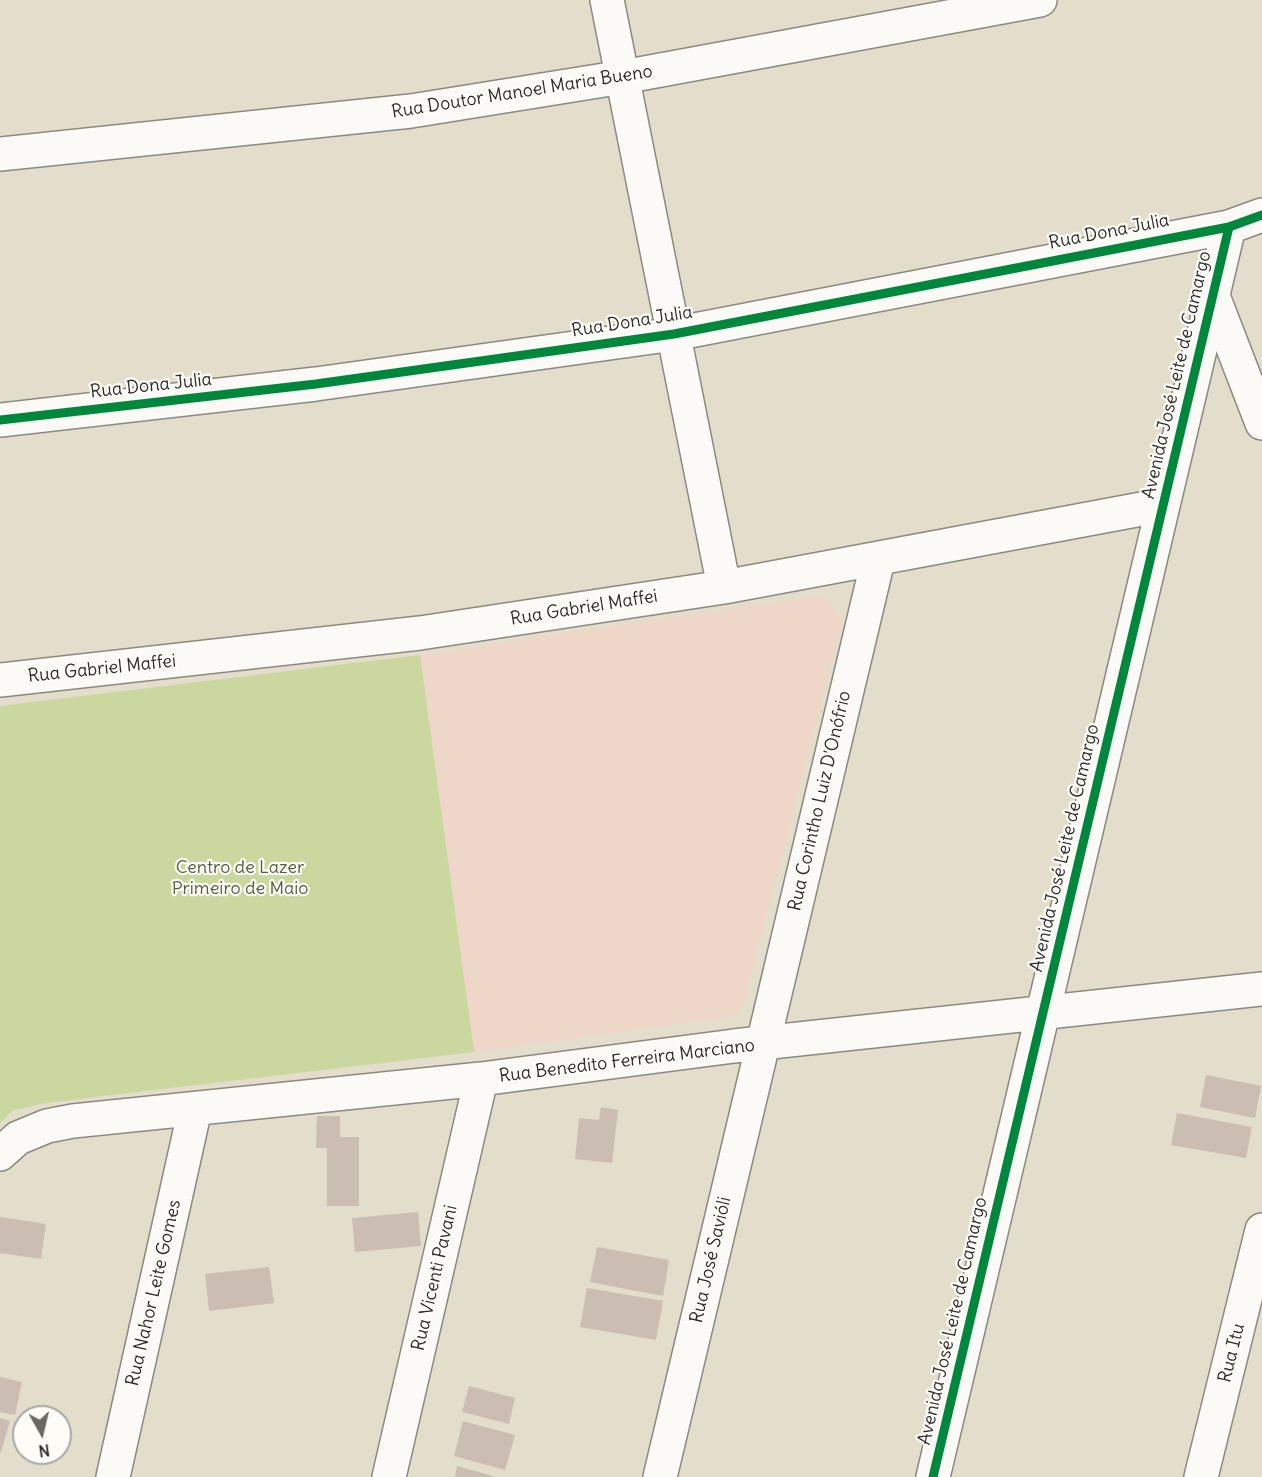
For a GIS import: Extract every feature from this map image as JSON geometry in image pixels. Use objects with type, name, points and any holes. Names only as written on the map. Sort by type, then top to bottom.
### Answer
[{"type":"street","points":[[607,0],[724,587]]},
{"type":"street","name":"Rua Doutor Manoel Maria Bueno","points":[[0,154],[411,111],[622,77],[1040,0]]},
{"type":"street","name":"Rua Dona Julia","points":[[0,420],[316,384],[674,334],[1229,227],[1262,214]]},
{"type":"street","name":"Avenida José Leite de Camargo","points":[[933,1477],[1229,227]]},
{"type":"street","points":[[1213,296],[1262,423]]},
{"type":"street","name":"Rua Gabriel Maffei","points":[[0,680],[420,633],[724,587],[1163,505]]},
{"type":"street","name":"Rua Corintho Luiz D'Onófrio","points":[[762,1043],[878,560]]},
{"type":"street","name":"Rua Benedito Ferreira Marciano","points":[[0,1154],[18,1138],[47,1126],[74,1121],[481,1079],[762,1043],[1262,989]]},
{"type":"street","name":"Rua José Savióli","points":[[660,1477],[762,1043]]},
{"type":"street","name":"Rua Vicenti Pavani","points":[[389,1477],[481,1079]]},
{"type":"street","name":"Rua Nahor Leite Gomes","points":[[113,1477],[195,1109]]},
{"type":"street","name":"Rua Itu","points":[[1202,1477],[1262,1230]]},
{"type":"shaded area","points":[[821,595],[843,618],[743,1005],[734,1016],[474,1052],[420,655]]},
{"type":"green space","name":"Centro de Lazer Primeiro de Maio","points":[[420,655],[474,1052],[45,1103],[12,1111],[0,1123],[0,706]]},
{"type":"building","points":[[1206,1075],[1261,1086],[1255,1118],[1200,1107]]},
{"type":"building","points":[[601,1107],[618,1110],[612,1163],[575,1159],[579,1118],[599,1120]]},
{"type":"building","points":[[1177,1113],[1252,1127],[1246,1158],[1171,1145]]},
{"type":"building","points":[[317,1116],[340,1116],[340,1137],[359,1137],[359,1206],[327,1206],[327,1148],[316,1148]]},
{"type":"building","points":[[418,1212],[421,1246],[355,1252],[352,1218]]},
{"type":"building","points":[[0,1217],[46,1224],[41,1259],[0,1253]]},
{"type":"building","points":[[597,1247],[669,1260],[663,1296],[590,1282]]},
{"type":"building","points":[[269,1267],[274,1303],[209,1311],[205,1274]]},
{"type":"building","points":[[587,1288],[663,1301],[656,1340],[580,1327]]},
{"type":"building","points":[[0,1377],[22,1382],[17,1405],[12,1405],[12,1414],[0,1412]]},
{"type":"building","points":[[469,1386],[515,1398],[509,1424],[462,1412]]},
{"type":"building","points":[[0,1418],[10,1421],[1,1452],[0,1452]]},
{"type":"building","points":[[463,1421],[515,1435],[505,1470],[454,1456]]},
{"type":"building","points":[[457,1466],[493,1476],[493,1477],[455,1477]]},
{"type":"cycle path","points":[[0,420],[316,384],[674,334],[1229,227],[1262,215]]},
{"type":"cycle path","points":[[933,1477],[1229,227]]}]
